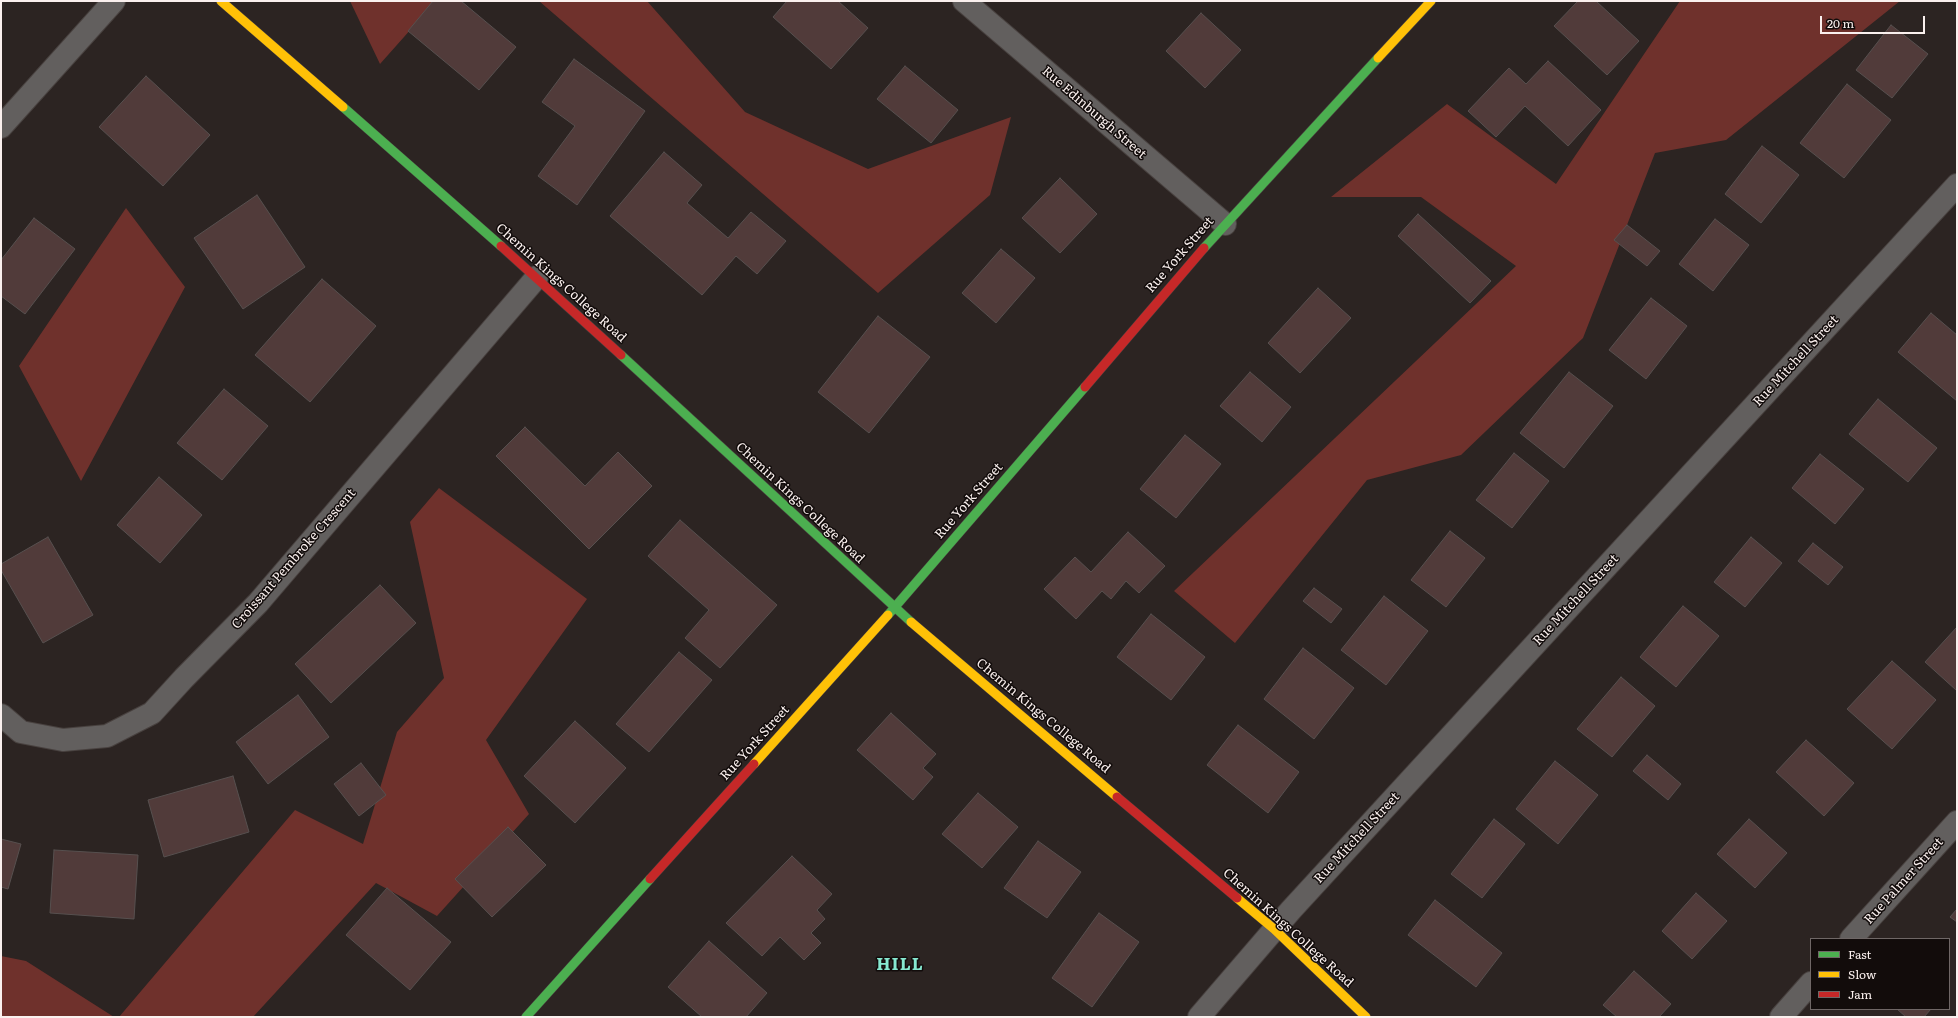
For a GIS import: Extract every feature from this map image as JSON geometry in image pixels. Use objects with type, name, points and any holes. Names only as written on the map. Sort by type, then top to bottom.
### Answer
[{"type":"street","points":[[1,126],[114,1]]},
{"type":"street","name":"Chemin Kings College Road","points":[[222,1],[537,277],[894,608],[1274,929],[1366,1017]]},
{"type":"street","name":"Rue Edinburgh Street","points":[[964,1],[1225,224]]},
{"type":"street","name":"Rue York Street","points":[[526,1017],[894,608],[1225,224],[1431,1]]},
{"type":"street","name":"Rue Mitchell Street","points":[[1199,1017],[1274,929],[1957,185]]},
{"type":"street","name":"Croissant Pembroke Crescent","points":[[1,715],[22,732],[63,740],[107,736],[152,713],[184,678],[258,603],[537,277]]},
{"type":"street","name":"Rue Palmer Street","points":[[1852,938],[1957,822]]},
{"type":"street","points":[[1780,1017],[1810,984]]},
{"type":"shaded area","points":[[350,1],[436,1],[380,64]]},
{"type":"shaded area","points":[[539,1],[647,1],[745,112],[868,169],[1011,117],[990,195],[878,293]]},
{"type":"shaded area","points":[[1680,1],[1900,1],[1726,140],[1655,153],[1583,338],[1461,455],[1367,480],[1235,643],[1174,591],[1516,266],[1421,197],[1331,197],[1447,104],[1556,184]]},
{"type":"shaded area","points":[[126,208],[185,287],[81,481],[19,366]]},
{"type":"shaded area","points":[[439,488],[587,599],[486,740],[529,814],[437,916],[376,883],[253,1017],[119,1017],[295,810],[363,844],[397,732],[444,678],[410,522]]},
{"type":"shaded area","points":[[1,956],[26,961],[114,1017],[1,1017]]},
{"type":"building","points":[[433,1],[461,1],[516,47],[479,90],[408,31]]},
{"type":"building","points":[[787,1],[838,1],[868,28],[831,69],[773,17]]},
{"type":"building","points":[[1578,1],[1596,1],[1639,41],[1607,75],[1554,26]]},
{"type":"building","points":[[1201,13],[1241,50],[1205,88],[1166,51]]},
{"type":"building","points":[[1891,25],[1928,54],[1892,98],[1856,70]]},
{"type":"building","points":[[574,59],[645,111],[577,205],[538,176],[575,126],[542,102]]},
{"type":"building","points":[[1548,61],[1601,110],[1568,146],[1525,106],[1496,137],[1468,111],[1509,68],[1526,84]]},
{"type":"building","points":[[905,66],[958,110],[931,143],[877,99]]},
{"type":"building","points":[[146,76],[210,135],[163,186],[99,127]]},
{"type":"building","points":[[1847,84],[1891,120],[1844,178],[1800,143]]},
{"type":"building","points":[[1762,146],[1799,175],[1761,223],[1725,194]]},
{"type":"building","points":[[664,152],[702,185],[687,203],[728,238],[751,212],[786,241],[757,274],[736,256],[702,295],[610,216]]},
{"type":"building","points":[[1060,178],[1097,214],[1060,253],[1022,218]]},
{"type":"building","points":[[257,195],[305,267],[243,309],[194,238]]},
{"type":"building","points":[[1418,214],[1491,281],[1470,303],[1398,236]]},
{"type":"building","points":[[34,218],[75,249],[25,314],[1,296],[1,260]]},
{"type":"building","points":[[1715,219],[1749,245],[1713,291],[1679,264]]},
{"type":"building","points":[[1627,225],[1660,251],[1647,266],[1614,240]]},
{"type":"building","points":[[1001,249],[1035,278],[996,323],[962,293]]},
{"type":"building","points":[[322,279],[376,326],[310,402],[255,355]]},
{"type":"building","points":[[1318,288],[1351,318],[1300,373],[1268,343]]},
{"type":"building","points":[[1651,298],[1687,326],[1646,379],[1609,350]]},
{"type":"building","points":[[1931,313],[1957,335],[1957,401],[1898,352]]},
{"type":"building","points":[[878,316],[930,357],[869,433],[818,392]]},
{"type":"building","points":[[1250,372],[1291,407],[1262,442],[1220,406]]},
{"type":"building","points":[[1569,372],[1613,406],[1564,468],[1520,433]]},
{"type":"building","points":[[224,389],[268,426],[222,480],[177,443]]},
{"type":"building","points":[[1878,399],[1937,448],[1908,482],[1849,434]]},
{"type":"building","points":[[525,427],[585,486],[618,452],[652,486],[589,549],[496,456]]},
{"type":"building","points":[[1185,435],[1221,464],[1176,518],[1140,489]]},
{"type":"building","points":[[1514,453],[1549,481],[1512,528],[1476,500]]},
{"type":"building","points":[[1820,454],[1864,489],[1835,524],[1792,488]]},
{"type":"building","points":[[159,477],[202,515],[160,563],[117,525]]},
{"type":"building","points":[[680,520],[777,605],[720,668],[685,638],[709,610],[648,556]]},
{"type":"building","points":[[1450,531],[1485,558],[1446,607],[1411,580]]},
{"type":"building","points":[[1128,532],[1165,566],[1139,593],[1126,581],[1111,599],[1102,591],[1076,619],[1044,589],[1075,557],[1091,572]]},
{"type":"building","points":[[48,537],[93,615],[43,643],[1,570],[1,564]]},
{"type":"building","points":[[1751,537],[1782,563],[1745,607],[1714,582]]},
{"type":"building","points":[[1813,543],[1843,567],[1828,585],[1798,561]]},
{"type":"building","points":[[380,585],[416,623],[331,703],[295,664]]},
{"type":"building","points":[[1314,588],[1342,609],[1331,623],[1303,601]]},
{"type":"building","points":[[1384,596],[1428,631],[1386,685],[1341,650]]},
{"type":"building","points":[[1683,606],[1719,636],[1676,687],[1640,657]]},
{"type":"building","points":[[1151,614],[1205,657],[1171,700],[1117,657]]},
{"type":"building","points":[[1957,627],[1957,689],[1956,690],[1925,662]]},
{"type":"building","points":[[1303,648],[1354,688],[1314,739],[1264,699]]},
{"type":"building","points":[[679,652],[712,680],[649,752],[616,724]]},
{"type":"building","points":[[1892,661],[1936,700],[1892,749],[1847,709]]},
{"type":"building","points":[[1621,677],[1655,706],[1612,757],[1577,729]]},
{"type":"building","points":[[298,695],[329,737],[268,784],[236,742]]},
{"type":"building","points":[[891,713],[936,754],[923,768],[933,777],[913,800],[857,750]]},
{"type":"building","points":[[575,721],[626,768],[575,823],[524,776]]},
{"type":"building","points":[[1238,725],[1299,772],[1268,813],[1207,765]]},
{"type":"building","points":[[1806,740],[1854,783],[1824,816],[1776,772]]},
{"type":"building","points":[[1647,755],[1681,784],[1668,800],[1633,771]]},
{"type":"building","points":[[1555,761],[1598,795],[1558,844],[1516,809]]},
{"type":"building","points":[[361,763],[386,795],[359,816],[334,784]]},
{"type":"building","points":[[233,776],[249,832],[164,857],[148,800]]},
{"type":"building","points":[[978,793],[1018,827],[982,868],[942,834]]},
{"type":"building","points":[[1494,819],[1525,844],[1482,898],[1451,874]]},
{"type":"building","points":[[1749,819],[1787,853],[1755,888],[1717,854]]},
{"type":"building","points":[[508,827],[546,865],[492,917],[455,879]]},
{"type":"building","points":[[1,839],[21,844],[8,889],[1,887]]},
{"type":"building","points":[[1038,841],[1081,872],[1047,918],[1004,888]]},
{"type":"building","points":[[54,850],[138,855],[134,919],[50,913]]},
{"type":"building","points":[[792,856],[832,894],[817,910],[825,919],[811,933],[821,943],[804,960],[780,937],[762,956],[726,923]]},
{"type":"building","points":[[387,888],[451,942],[410,990],[346,935]]},
{"type":"building","points":[[1696,893],[1727,921],[1692,959],[1662,931]]},
{"type":"building","points":[[1435,900],[1502,953],[1476,987],[1408,935]]},
{"type":"building","points":[[1957,909],[1957,922],[1950,917]]},
{"type":"building","points":[[1099,913],[1139,942],[1092,1007],[1052,978]]},
{"type":"building","points":[[709,941],[767,993],[746,1017],[702,1017],[668,987]]},
{"type":"building","points":[[1634,971],[1671,1004],[1659,1017],[1617,1017],[1603,1005]]},
{"type":"building","points":[[1898,1010],[1930,1010],[1924,1017],[1906,1017]]},
{"type":"traffic: fast","points":[[1204,248],[1378,58]]},
{"type":"traffic: fast","points":[[343,107],[501,246]]},
{"type":"traffic: fast","points":[[621,355],[911,622]]},
{"type":"traffic: fast","points":[[888,615],[1085,387]]},
{"type":"traffic: fast","points":[[526,1017],[650,879]]},
{"type":"traffic: slow","points":[[221,1],[343,107]]},
{"type":"traffic: slow","points":[[1378,58],[1431,1]]},
{"type":"traffic: slow","points":[[754,764],[888,615]]},
{"type":"traffic: slow","points":[[911,622],[1117,797]]},
{"type":"traffic: slow","points":[[1237,898],[1274,929],[1366,1017]]},
{"type":"traffic: jam","points":[[501,246],[621,355]]},
{"type":"traffic: jam","points":[[1085,387],[1204,248]]},
{"type":"traffic: jam","points":[[650,879],[754,764]]},
{"type":"traffic: jam","points":[[1117,797],[1237,898]]},
{"type":"district","name":"HILL","points":[[900,965]]}]
